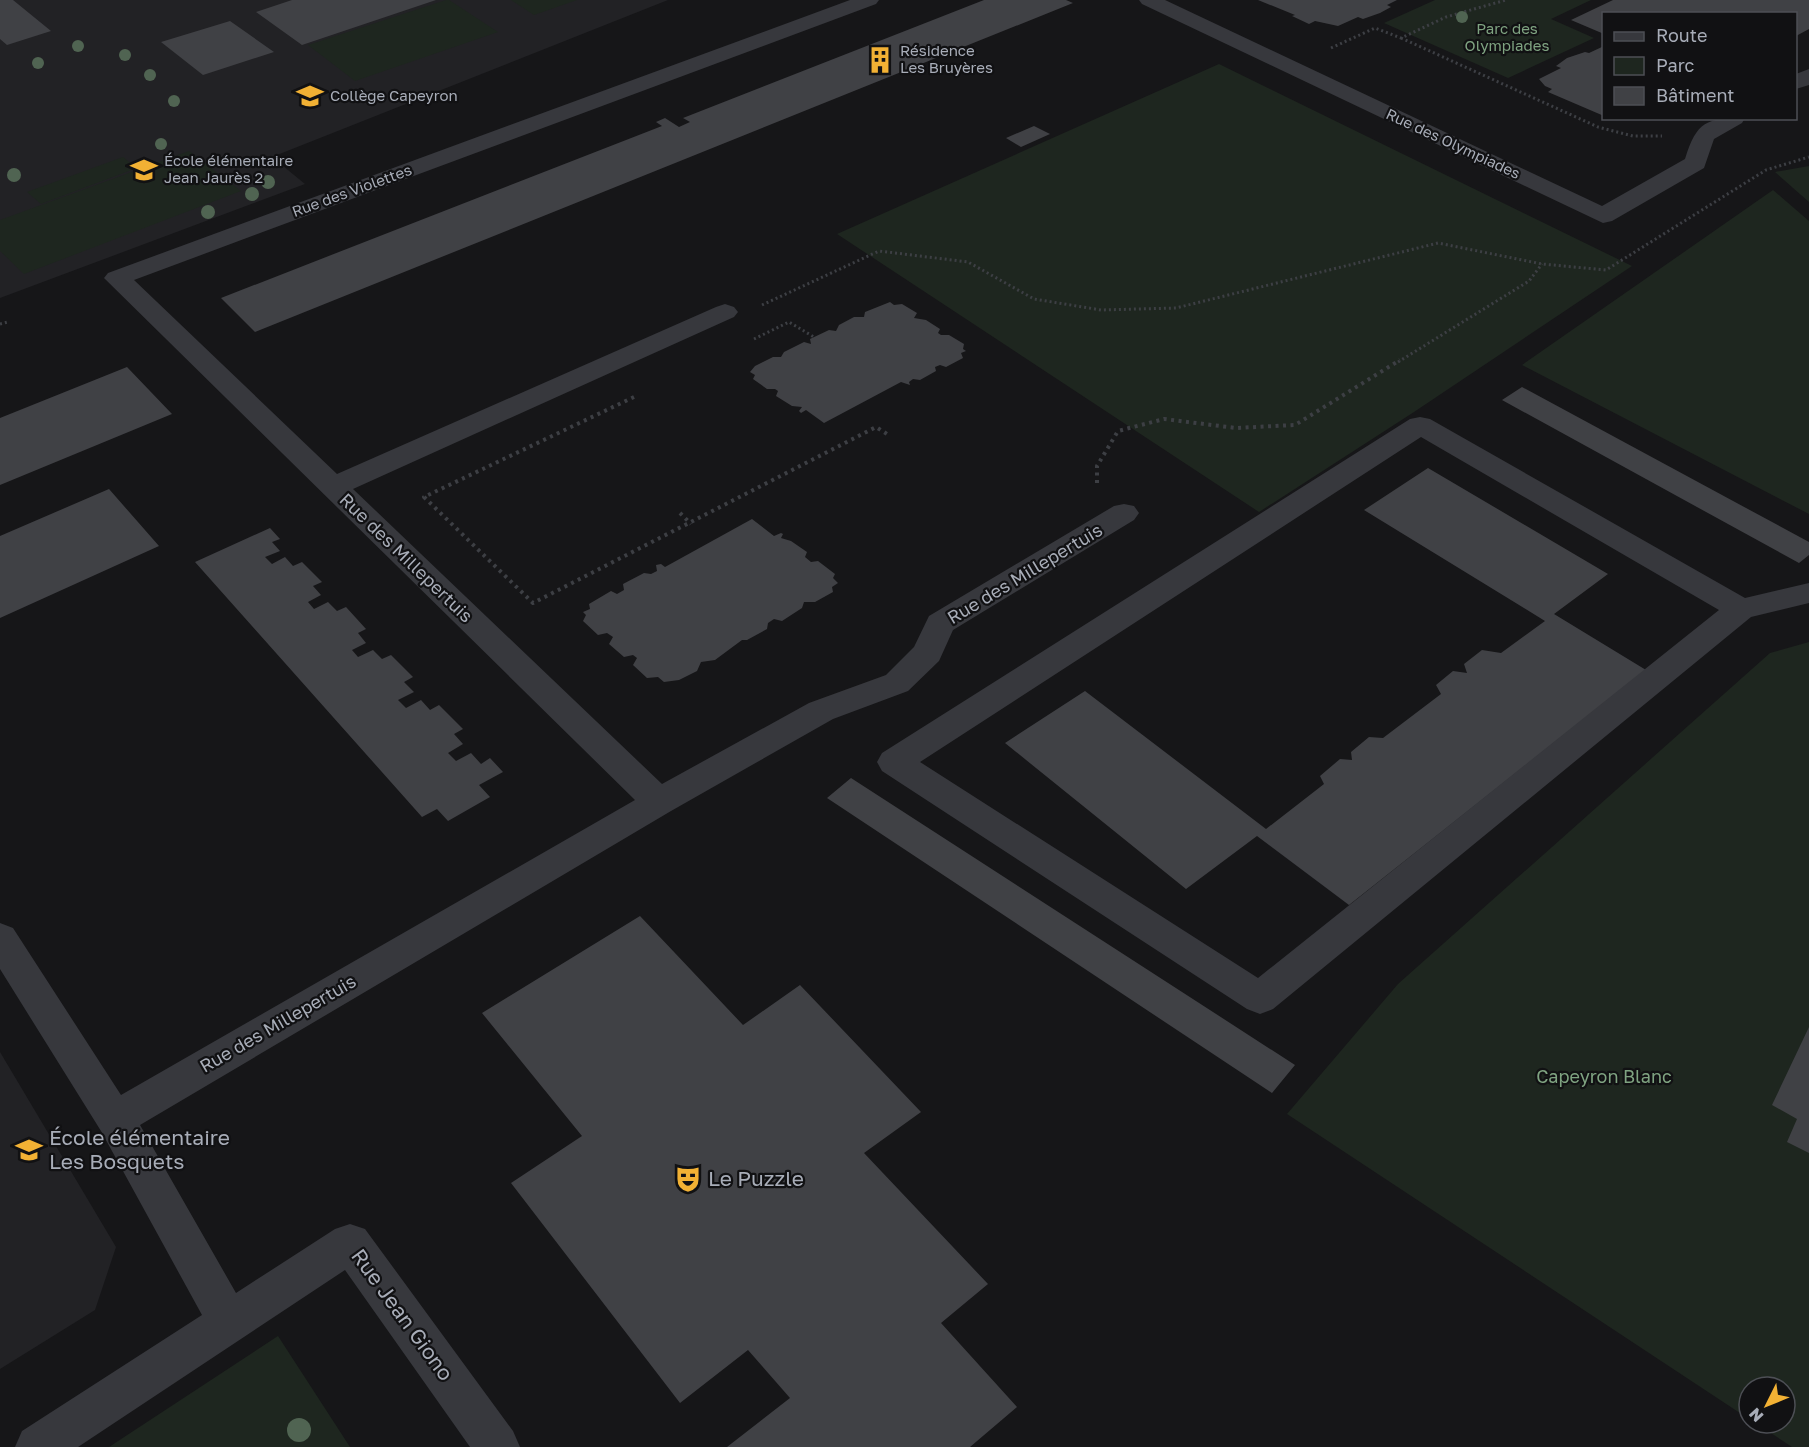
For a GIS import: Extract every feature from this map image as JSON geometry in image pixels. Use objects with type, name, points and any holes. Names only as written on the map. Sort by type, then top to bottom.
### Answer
[{"type":"street","name":"Rue des Violettes","points":[[333,488],[117,278],[869,0]]},
{"type":"street","name":"Rue des Olympiades","points":[[1149,0],[1603,216],[1696,163],[1704,136],[1731,120]]},
{"type":"street","name":"Rue des Millepertuis","points":[[659,802],[333,488],[724,312]]},
{"type":"street","points":[[1741,609],[1420,425],[894,762],[1260,998],[1741,609],[1809,593]]},
{"type":"street","name":"Rue des Millepertuis","points":[[115,1119],[659,802],[821,711],[897,683],[928,653],[940,624],[1124,513]]},
{"type":"street","points":[[0,938],[115,1119],[229,1323]]},
{"type":"street","name":"Rue Jean Giono","points":[[38,1447],[350,1243],[497,1447]]},
{"type":"path","points":[[1401,38],[1446,17],[1506,0]]},
{"type":"path","points":[[1322,53],[1375,28],[1598,127],[1633,136],[1668,136]]},
{"type":"path","points":[[724,312],[766,305],[879,250],[968,262],[1034,300],[1101,310],[1176,308],[1438,243],[1542,264],[1606,270],[1766,170],[1809,157]]},
{"type":"path","points":[[1124,513],[1096,483],[1097,466],[1118,431],[1164,419],[1236,428],[1294,425],[1529,281],[1542,264]]},
{"type":"path","points":[[0,324],[8,322]]},
{"type":"path","points":[[748,342],[789,322],[814,337]]},
{"type":"path","points":[[634,396],[423,497],[533,603],[691,524],[876,427],[887,434]]},
{"type":"path","points":[[680,513],[691,524]]},
{"type":"shaded area","points":[[0,0],[668,0],[272,157],[305,184],[0,298]]},
{"type":"shaded area","name":"École élémentaire Les Bosquets","points":[[0,1052],[116,1247],[95,1310],[0,1369]]},
{"type":"green space","points":[[446,0],[498,32],[355,81],[308,45]]},
{"type":"green space","points":[[511,0],[577,0],[534,15]]},
{"type":"green space","name":"Parc des Olympiades","points":[[1435,0],[1591,0],[1551,19],[1594,38],[1508,78],[1384,23]]},
{"type":"green space","points":[[1219,64],[1632,266],[1414,412],[1259,512],[837,234]]},
{"type":"green space","points":[[189,151],[241,191],[24,274],[0,251],[0,220]]},
{"type":"green space","points":[[123,157],[137,168],[41,204],[27,192]]},
{"type":"green space","points":[[1809,166],[1809,202],[1775,172]]},
{"type":"green space","points":[[1773,190],[1809,221],[1809,514],[1522,365]]},
{"type":"green space","name":"Capeyron Blanc","points":[[1809,642],[1809,1447],[1792,1447],[1774,1435],[1797,1435],[1797,1375],[1737,1375],[1737,1411],[1287,1114],[1398,984],[1770,653]]},
{"type":"green space","points":[[278,1336],[350,1447],[109,1447]]},
{"type":"building","points":[[0,0],[13,0],[51,31],[7,45],[0,39]]},
{"type":"building","points":[[292,0],[436,0],[302,45],[256,12]]},
{"type":"building","points":[[984,0],[1066,0],[1073,3],[255,332],[221,298],[662,126],[656,122],[665,118],[679,127],[690,122],[683,118]]},
{"type":"building","points":[[1258,0],[1397,0],[1387,5],[1391,7],[1380,13],[1363,19],[1358,17],[1338,26],[1315,21],[1309,24],[1292,16],[1295,15]]},
{"type":"building","points":[[1613,0],[1809,0],[1809,29],[1797,35],[1797,12],[1602,12],[1602,33],[1571,20]]},
{"type":"building","points":[[230,21],[274,52],[203,75],[161,42]]},
{"type":"building","points":[[1602,47],[1602,115],[1548,92],[1552,89],[1545,86],[1539,79],[1561,68],[1556,66],[1567,58],[1585,52],[1589,53]]},
{"type":"building","points":[[1034,126],[1050,134],[1021,147],[1006,138]]},
{"type":"building","points":[[890,302],[894,305],[902,304],[917,313],[914,318],[926,320],[940,329],[938,333],[941,335],[949,335],[964,344],[963,349],[966,351],[961,353],[963,358],[946,367],[940,365],[935,367],[936,371],[920,380],[913,379],[909,382],[910,385],[901,382],[824,423],[806,410],[801,413],[799,411],[802,407],[792,406],[776,396],[778,391],[767,389],[753,379],[755,375],[750,372],[755,366],[773,357],[781,357],[784,352],[804,342],[811,344],[810,339],[829,330],[836,331],[839,325],[854,317],[864,317],[865,312]]},
{"type":"building","points":[[127,367],[172,414],[0,485],[0,418]]},
{"type":"building","points":[[1522,387],[1809,542],[1809,555],[1799,563],[1502,400]]},
{"type":"building","points":[[1428,468],[1608,574],[1554,614],[1646,670],[1349,905],[1257,836],[1186,889],[1005,743],[1085,691],[1266,829],[1324,784],[1320,776],[1340,759],[1352,760],[1351,752],[1369,737],[1383,738],[1441,694],[1436,685],[1453,671],[1467,673],[1464,664],[1482,650],[1501,653],[1545,621],[1364,510]]},
{"type":"building","points":[[109,489],[159,546],[0,618],[0,536]]},
{"type":"building","points":[[752,519],[774,536],[783,534],[781,538],[791,541],[807,552],[805,557],[811,562],[818,561],[835,574],[833,578],[838,583],[832,587],[833,592],[815,602],[804,602],[802,608],[782,621],[774,619],[768,623],[767,629],[747,640],[742,640],[715,660],[701,662],[697,671],[679,680],[664,682],[658,677],[647,678],[633,665],[637,658],[633,655],[624,657],[609,644],[613,637],[607,633],[598,635],[583,621],[586,615],[583,612],[590,609],[589,604],[611,591],[617,594],[624,590],[623,584],[644,573],[651,574],[657,571],[656,565],[661,564],[665,567]]},
{"type":"building","points":[[270,528],[280,539],[272,542],[280,551],[265,557],[272,564],[285,557],[293,566],[302,562],[322,582],[313,586],[321,595],[308,602],[314,609],[328,602],[337,611],[346,607],[366,629],[358,633],[366,643],[352,650],[358,657],[373,650],[382,659],[391,655],[413,677],[404,682],[414,692],[398,700],[406,708],[421,700],[430,710],[439,705],[463,729],[454,734],[463,744],[448,753],[456,761],[471,753],[481,764],[490,758],[503,772],[479,785],[490,797],[448,821],[437,809],[422,817],[195,562]]},
{"type":"building","points":[[851,778],[1295,1065],[1272,1093],[827,798]]},
{"type":"building","name":"Le Puzzle","points":[[640,916],[743,1025],[800,985],[921,1112],[864,1153],[988,1284],[941,1323],[1017,1407],[970,1447],[727,1447],[790,1398],[748,1350],[680,1403],[511,1183],[582,1136],[482,1013]]},
{"type":"building","points":[[1809,1027],[1809,1153],[1787,1142],[1797,1119],[1772,1105]]},
{"type":"place","name":"Résidence Les Bruyères","points":[[880,60]]},
{"type":"place","name":"Collège Capeyron","points":[[310,96]]},
{"type":"place","name":"École élémentaire Jean Jaurès 2","points":[[144,170]]},
{"type":"place","name":"École élémentaire Les Bosquets","points":[[29,1150]]},
{"type":"place","name":"Le Puzzle","points":[[688,1179]]}]
